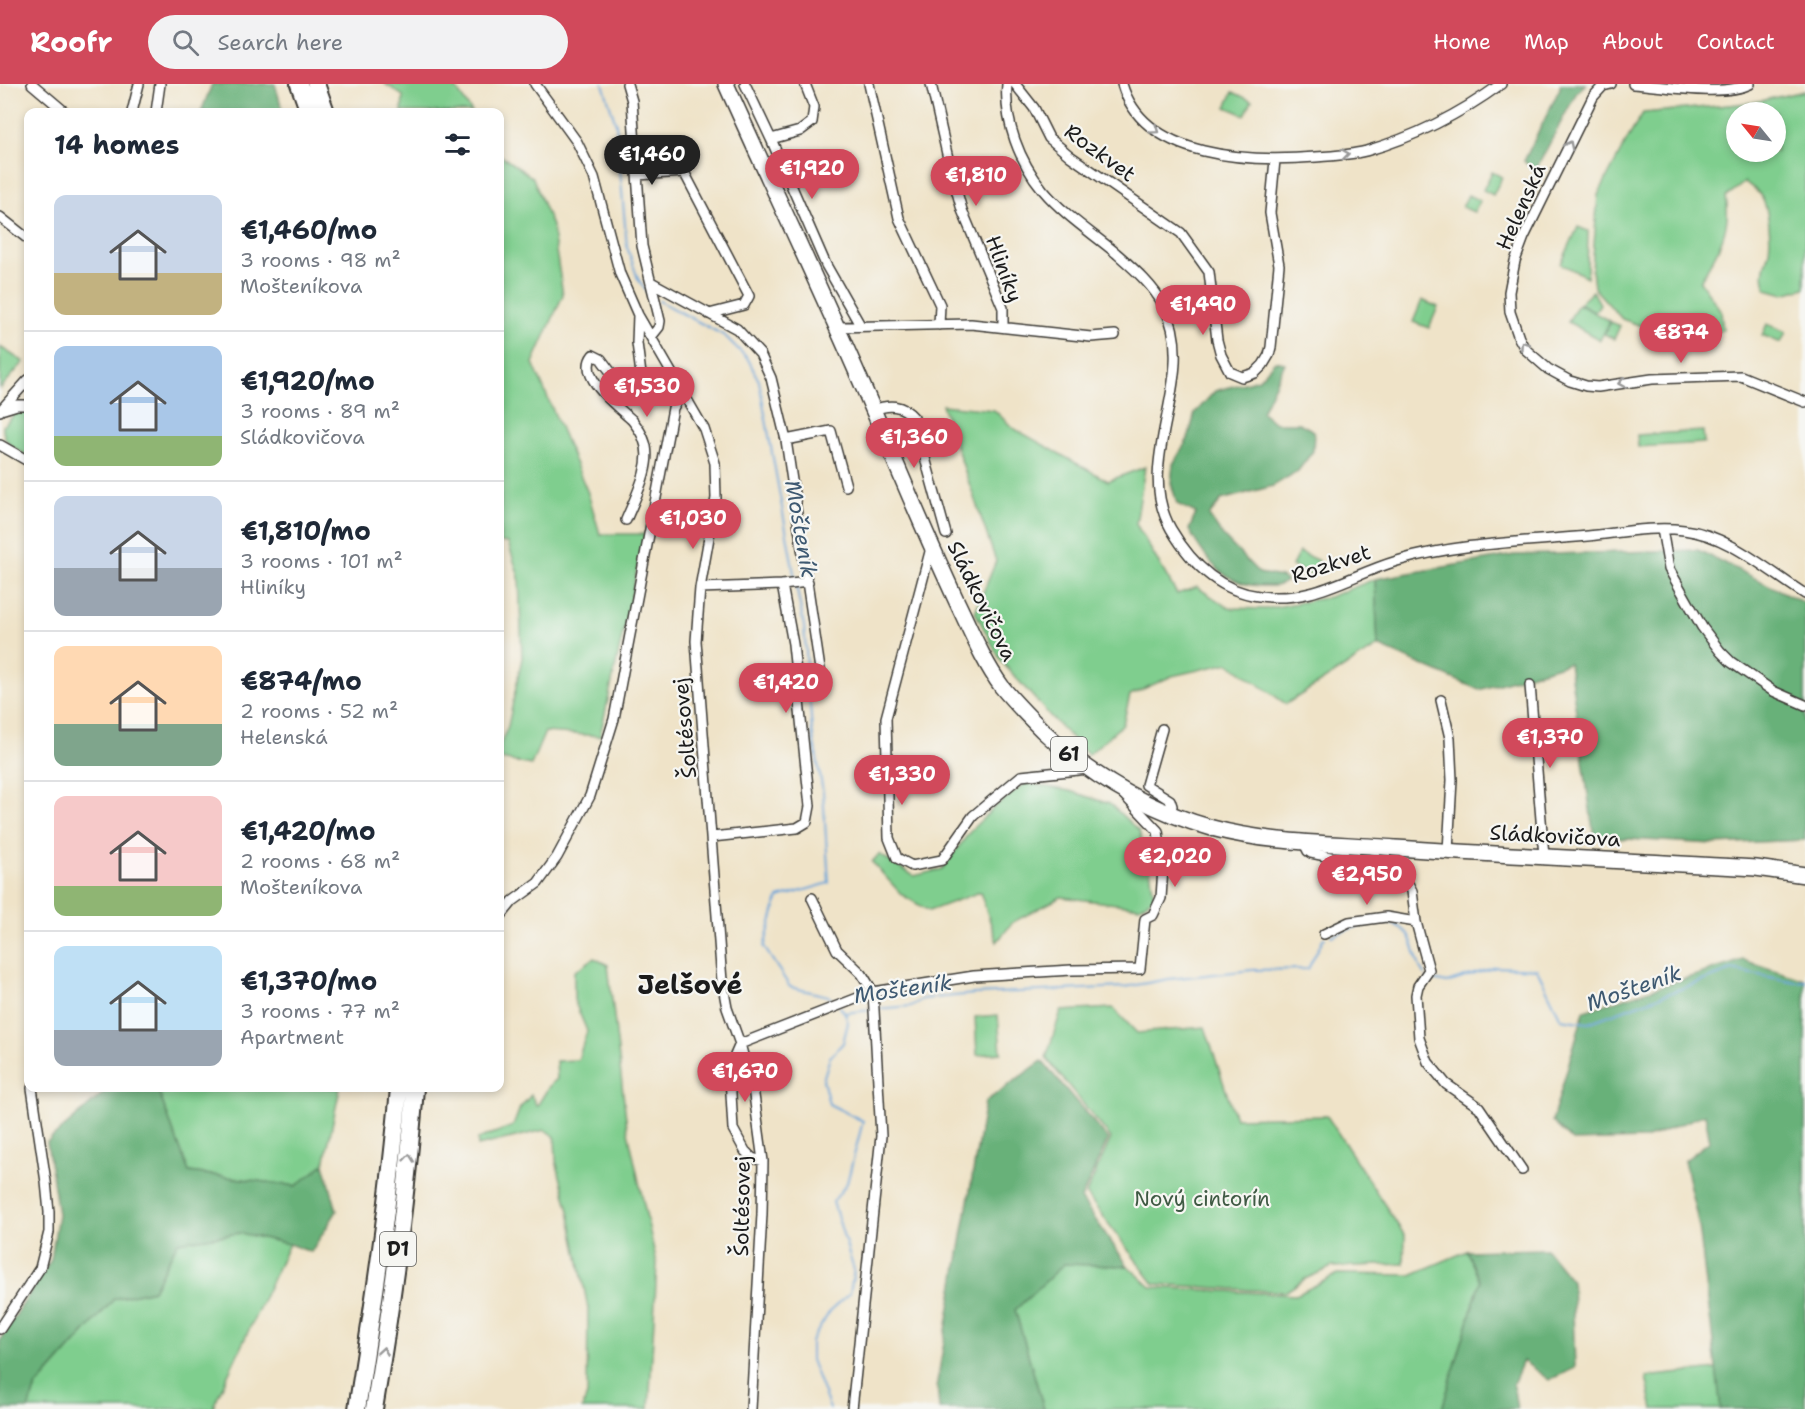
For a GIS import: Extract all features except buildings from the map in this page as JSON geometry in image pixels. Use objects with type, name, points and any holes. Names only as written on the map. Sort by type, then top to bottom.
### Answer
[{"type":"highway","points":[[309,89],[309,108]]},
{"type":"highway","points":[[309,89],[323,108]]},
{"type":"highway","name":"D1","points":[[357,1409],[379,1271],[399,1092]]},
{"type":"highway","name":"D1","points":[[374,1409],[405,1196],[415,1092]]},
{"type":"main road","name":"Sládkovičova","points":[[726,84],[811,269],[931,547],[978,648],[1000,685],[1014,701],[1088,769],[1121,790],[1169,813],[1233,833],[1303,841],[1756,868],[1805,874]]},
{"type":"street","points":[[32,84],[60,108]]},
{"type":"street","points":[[133,108],[139,84]]},
{"type":"street","points":[[157,108],[160,84]]},
{"type":"street","name":"Šoltésovej","points":[[535,84],[577,142],[594,177],[620,274],[638,315],[704,429],[715,463],[716,498],[700,588],[696,641],[722,981],[727,1008],[740,1044],[756,1107],[763,1161],[751,1409]]},
{"type":"street","points":[[627,84],[632,101],[642,246],[660,321],[659,327],[651,337]]},
{"type":"street","points":[[745,84],[826,265],[861,326]]},
{"type":"street","points":[[771,140],[800,130],[812,122],[814,107],[805,84]]},
{"type":"street","points":[[869,84],[899,218],[940,305],[939,325]]},
{"type":"street","name":"Hliníky","points":[[931,84],[962,210],[1004,308],[1003,327]]},
{"type":"street","name":"Rozkvet","points":[[1007,84],[1009,118],[1016,143],[1030,172],[1044,191],[1132,267],[1156,293],[1165,307],[1171,324],[1175,367],[1160,454],[1159,490],[1163,512],[1179,542],[1203,571],[1215,580],[1228,588],[1257,596],[1290,597],[1313,593],[1337,585],[1399,560],[1446,550],[1662,529],[1686,530],[1724,543],[1750,556],[1805,594]]},
{"type":"street","name":"Rozkvet","points":[[1015,84],[1034,108],[1049,138],[1070,156],[1181,233],[1209,272],[1221,355],[1230,372],[1242,377],[1255,373],[1263,365],[1269,356],[1271,347],[1279,266],[1270,213],[1275,160]]},
{"type":"street","points":[[1122,84],[1126,98],[1136,112],[1151,128],[1170,139],[1183,145],[1221,154],[1275,160],[1358,153],[1392,142],[1443,121],[1501,84]]},
{"type":"street","name":"Helenská","points":[[1611,84],[1603,86],[1593,97],[1519,251],[1509,301],[1512,319],[1522,344],[1548,369],[1570,381],[1586,386],[1598,387],[1652,379],[1741,376],[1805,402]]},
{"type":"street","points":[[1633,84],[1712,89],[1731,89],[1750,84]]},
{"type":"street","points":[[637,175],[684,172],[749,296],[744,305],[709,314]]},
{"type":"street","points":[[0,217],[24,235]]},
{"type":"street","points":[[651,282],[737,329],[760,354],[771,378],[786,440],[795,584],[793,644],[810,806],[807,822],[797,828],[712,837]]},
{"type":"street","points":[[626,520],[643,478],[646,460],[645,441],[634,422],[604,396],[588,370],[589,360],[593,355],[601,359],[625,392],[634,396],[643,390],[636,344],[638,315]]},
{"type":"street","name":"Hliníky","points":[[836,327],[971,324],[1091,337],[1115,335]]},
{"type":"street","points":[[0,410],[24,384]]},
{"type":"street","points":[[504,912],[513,902],[538,883],[557,857],[590,796],[614,719],[673,408],[682,393]]},
{"type":"street","points":[[0,410],[24,405]]},
{"type":"street","name":"Sládkovičova","points":[[873,410],[891,405],[901,407],[914,418],[946,534]]},
{"type":"street","points":[[786,440],[831,431],[846,486]]},
{"type":"street","points":[[0,445],[24,459]]},
{"type":"street","points":[[1662,529],[1669,569],[1702,627],[1720,651],[1731,663],[1773,691],[1805,705]]},
{"type":"street","points":[[931,547],[886,718],[889,838],[897,858],[912,866],[942,860],[973,816],[1021,776],[1088,769]]},
{"type":"street","points":[[700,588],[795,584]]},
{"type":"street","points":[[795,584],[821,676]]},
{"type":"street","points":[[1530,685],[1544,856]]},
{"type":"street","points":[[1441,700],[1450,738],[1452,770],[1448,851]]},
{"type":"street","points":[[1162,729],[1146,785],[1170,800],[1172,806],[1169,813]]},
{"type":"street","points":[[763,1161],[752,1158],[745,1151],[733,1129],[730,1076],[733,1060],[740,1044],[873,992],[974,976],[1072,970],[1140,969],[1145,919],[1153,915],[1161,898],[1163,868],[1158,831],[1121,790]]},
{"type":"street","name":"Sládkovičova","points":[[1303,841],[1311,853],[1389,869],[1405,878],[1412,891],[1416,922],[1429,970],[1418,986],[1416,995],[1419,1038],[1428,1062],[1446,1084],[1479,1107],[1522,1170]]},
{"type":"street","points":[[812,898],[837,950],[862,974],[873,992],[881,1136],[852,1409]]},
{"type":"street","points":[[1324,934],[1348,922],[1386,917],[1416,922]]},
{"type":"street","points":[[0,1329],[40,1268],[49,1232],[46,1182],[33,1092]]},
{"type":"green space","points":[[212,84],[275,84],[282,108],[203,108]]},
{"type":"green space","points":[[385,84],[453,84],[469,108],[402,108],[403,96]]},
{"type":"green space","points":[[1560,84],[1586,84],[1577,92],[1535,171],[1524,161]]},
{"type":"green space","points":[[1805,91],[1805,288],[1784,294],[1766,289],[1763,273],[1770,245],[1767,214],[1760,195],[1745,182],[1726,197],[1727,220],[1722,241],[1700,281],[1721,311],[1723,330],[1658,332],[1622,319],[1594,288],[1592,269],[1598,195],[1643,113],[1726,105],[1726,162],[1786,162],[1786,102],[1755,102]]},
{"type":"green space","points":[[1233,92],[1252,101],[1245,115],[1226,107]]},
{"type":"green space","points":[[504,158],[533,178],[552,226],[563,295],[533,363],[588,493],[600,534],[645,534],[600,736],[545,732],[531,765],[504,760],[504,736],[522,658],[519,577],[508,543],[504,542]]},
{"type":"green space","points":[[1492,172],[1502,177],[1493,195],[1483,190]]},
{"type":"green space","points":[[1468,195],[1480,201],[1474,212],[1462,207]]},
{"type":"green space","points":[[1578,227],[1588,231],[1587,277],[1561,264]]},
{"type":"green space","points":[[1593,291],[1600,304],[1595,312],[1580,303]]},
{"type":"green space","points":[[1422,300],[1438,307],[1429,328],[1413,322]]},
{"type":"green space","points":[[1578,304],[1610,321],[1600,340],[1568,322]]},
{"type":"green space","points":[[1611,322],[1620,326],[1614,339],[1604,334]]},
{"type":"green space","points":[[1767,324],[1786,332],[1781,343],[1762,335]]},
{"type":"green space","points":[[0,347],[24,362],[0,389]]},
{"type":"green space","points":[[1275,361],[1285,363],[1262,412],[1275,423],[1299,423],[1314,431],[1313,451],[1298,471],[1273,486],[1221,500],[1209,516],[1223,536],[1259,573],[1281,577],[1287,581],[1273,586],[1250,585],[1238,582],[1218,570],[1202,552],[1189,530],[1196,513],[1177,504],[1171,483],[1173,464],[1188,439],[1195,413],[1215,391],[1259,379]]},
{"type":"green space","points":[[942,405],[994,410],[1013,428],[1108,481],[1145,467],[1136,524],[1177,594],[1197,587],[1229,608],[1265,609],[1329,597],[1375,579],[1378,646],[1286,704],[1229,663],[1172,676],[1130,695],[1123,724],[1088,755],[1001,661],[975,612],[996,561]]},
{"type":"green space","points":[[21,408],[24,408],[24,454],[10,445],[3,432],[3,426]]},
{"type":"green space","points":[[1703,431],[1704,443],[1638,447],[1637,435]]},
{"type":"green space","points":[[1698,550],[1805,603],[1805,840],[1713,844],[1594,837],[1569,663],[1479,690],[1378,646],[1375,579],[1514,555]]},
{"type":"green space","points":[[1299,552],[1319,561],[1312,575],[1292,566]]},
{"type":"green space","points":[[1026,783],[1070,791],[1110,804],[1139,831],[1149,862],[1154,897],[1140,907],[1061,897],[1013,922],[997,942],[980,892],[929,911],[902,895],[872,862],[879,854],[914,876],[942,869],[972,829],[997,805]]},
{"type":"green space","points":[[594,958],[608,965],[627,1127],[657,1264],[649,1409],[582,1409],[587,1395],[588,1308],[569,1211],[556,1161],[555,1137],[545,1130],[478,1146],[478,1139],[513,1126],[520,1108],[531,1095],[537,1106],[550,1085],[557,1079],[556,1061],[578,1060],[587,1031],[574,1000],[574,972]]},
{"type":"green space","points":[[1743,960],[1805,980],[1805,1409],[1721,1409],[1699,1226],[1684,1161],[1710,1141],[1705,1114],[1645,1139],[1572,1141],[1552,1121],[1584,1011]]},
{"type":"green space","name":"Nový cintorín","points":[[1113,1008],[1137,1033],[1205,1027],[1235,1118],[1327,1116],[1405,1236],[1404,1264],[1332,1267],[1305,1279],[1285,1292],[1154,1284],[1086,1194],[1111,1138],[1046,1058],[1061,1011]]},
{"type":"green space","points":[[998,1015],[1001,1053],[977,1055],[975,1017]]},
{"type":"green space","points":[[1042,1061],[1108,1139],[1081,1199],[1128,1266],[1064,1264],[1015,1310],[1044,1409],[939,1409],[937,1383],[985,1102]]},
{"type":"green space","points":[[104,1092],[159,1092],[189,1172],[296,1186],[324,1164],[337,1211],[311,1252],[289,1244],[240,1233],[178,1242],[153,1290],[114,1299],[36,1387],[28,1409],[0,1409],[0,1340],[51,1260],[58,1214],[47,1142]]},
{"type":"green space","points":[[159,1092],[339,1092],[324,1164],[296,1186],[189,1172]]},
{"type":"green space","points":[[240,1233],[289,1244],[212,1409],[28,1409],[36,1387],[114,1299],[153,1290],[178,1242]]},
{"type":"green space","points":[[1546,1249],[1572,1281],[1575,1368],[1549,1380],[1523,1361],[1513,1384],[1517,1409],[1442,1409],[1480,1282],[1467,1251]]},
{"type":"green space","points":[[1467,1251],[1480,1282],[1442,1409],[1044,1409],[1015,1310],[1064,1264],[1128,1266],[1151,1287],[1296,1295],[1338,1274],[1411,1275]]},
{"type":"green space","points":[[1717,1369],[1721,1409],[1653,1409],[1646,1377]]},
{"type":"waterway","name":"Mošteník","points":[[603,84],[616,124],[627,247],[638,279],[649,295]]},
{"type":"waterway","name":"Mošteník","points":[[659,301],[725,336],[748,359],[759,381],[795,579]]},
{"type":"waterway","name":"Mošteník","points":[[796,585],[804,626],[812,731],[823,792],[829,883],[778,898],[764,947],[790,987],[828,996],[836,1003]]},
{"type":"waterway","name":"Mošteník","points":[[1331,936],[1369,924],[1390,923],[1399,926],[1409,937],[1424,975]]},
{"type":"waterway","name":"Mošteník","points":[[876,1009],[911,1006],[923,999],[975,994],[1125,987],[1169,979],[1252,970],[1308,969],[1325,938]]},
{"type":"waterway","name":"Mošteník","points":[[1427,979],[1447,983],[1496,967],[1537,969],[1561,1019],[1588,1023],[1732,970],[1796,982],[1805,981]]},
{"type":"waterway","name":"Mošteník","points":[[840,1007],[845,1013],[870,1010]]},
{"type":"waterway","points":[[830,1409],[811,1360],[811,1342],[830,1311],[850,1293],[854,1270],[833,1202],[847,1183],[863,1121],[829,1104],[823,1080],[830,1057],[843,1043],[848,1023],[845,1013]]},
{"type":"district","name":"Jelšové","points":[[690,984]]}]
